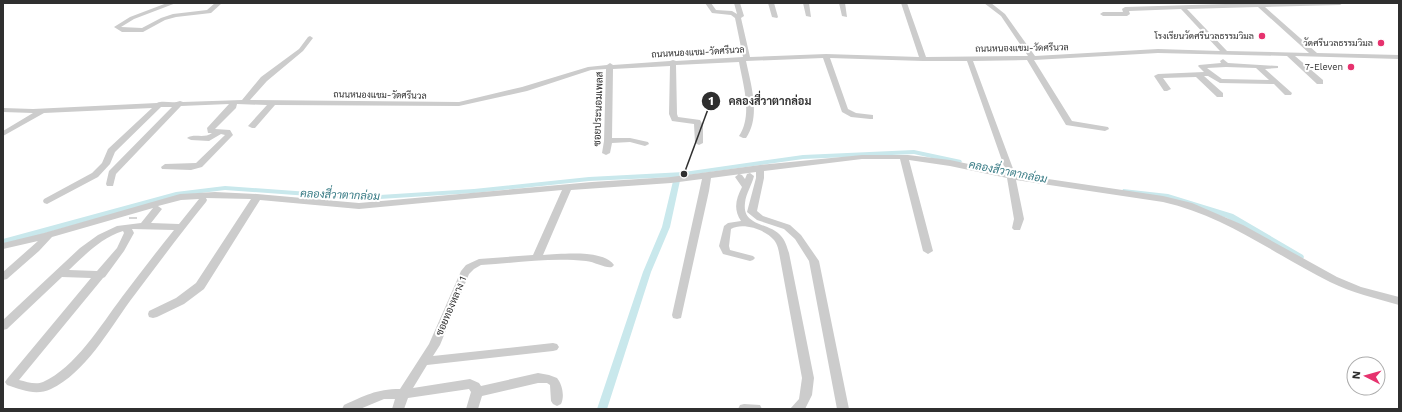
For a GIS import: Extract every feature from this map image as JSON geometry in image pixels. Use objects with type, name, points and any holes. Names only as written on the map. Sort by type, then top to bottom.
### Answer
[{"type":"street","points":[[173,3],[132,18],[117,28],[122,30],[148,29],[175,15],[209,12],[219,3]]},
{"type":"street","points":[[708,3],[714,12],[732,13],[738,17],[750,118],[748,131],[743,136]]},
{"type":"street","points":[[737,3],[741,16]]},
{"type":"street","points":[[771,3],[775,17]]},
{"type":"street","points":[[806,3],[809,16]]},
{"type":"street","points":[[842,3],[845,16]]},
{"type":"street","points":[[904,3],[923,59]]},
{"type":"street","points":[[987,3],[1003,16],[1031,58],[1069,123],[1104,129]]},
{"type":"street","points":[[1227,3],[1233,7]]},
{"type":"street","points":[[1102,14],[1126,14],[1125,9],[1340,3]]},
{"type":"street","points":[[1259,5],[1315,55]]},
{"type":"street","points":[[1183,8],[1225,52]]},
{"type":"street","points":[[244,102],[264,78],[301,50],[310,38]]},
{"type":"street","name":"ถนนหนองแขม-วัดศรีนวล","points":[[3,110],[33,111],[180,103],[233,102],[459,104],[524,89],[590,68],[610,65],[744,59],[826,56],[923,59],[1031,58],[1158,51],[1399,57]]},
{"type":"street","points":[[1213,52],[1226,65]]},
{"type":"street","points":[[1288,54],[1320,82]]},
{"type":"street","points":[[826,56],[845,110],[854,116],[870,117]]},
{"type":"street","points":[[969,58],[1007,163],[1019,219],[1018,228]]},
{"type":"street","points":[[673,62],[674,120],[697,122],[699,124],[699,143]]},
{"type":"street","name":"ซอยประนอมเพลส","points":[[606,153],[608,141],[610,65]]},
{"type":"street","points":[[1276,66],[1201,66],[1220,81],[1277,82]]},
{"type":"street","points":[[1258,66],[1288,93]]},
{"type":"street","points":[[1167,89],[1158,76],[1210,74]]},
{"type":"street","points":[[1198,75],[1220,95]]},
{"type":"street","points":[[165,167],[190,167],[202,164],[229,135],[226,132],[213,132],[211,131],[211,128],[233,106],[233,102]]},
{"type":"street","points":[[252,126],[273,102]]},
{"type":"street","points":[[110,184],[112,173],[180,103]]},
{"type":"street","points":[[47,201],[95,175],[106,164],[111,151],[160,104]]},
{"type":"street","points":[[3,134],[45,110]]},
{"type":"street","points":[[3,128],[33,111]]},
{"type":"street","points":[[191,138],[209,139],[219,132]]},
{"type":"street","points":[[608,141],[630,140],[645,144]]},
{"type":"street","points":[[3,326],[94,242],[130,221],[180,197],[215,195],[257,197],[359,206],[677,179],[707,175],[744,175],[760,168],[862,157],[904,157],[950,163],[1010,175],[1163,199],[1189,205],[1240,227],[1333,279],[1358,290],[1399,301]]},
{"type":"street","points":[[904,157],[928,251]]},
{"type":"street","points":[[760,168],[760,178],[752,212],[760,218],[787,227],[798,236],[814,261],[843,409]]},
{"type":"street","points":[[677,316],[705,191],[707,175]]},
{"type":"street","points":[[744,175],[740,203],[741,213],[744,219],[772,232],[781,242],[808,378],[807,392],[799,408]]},
{"type":"street","points":[[537,258],[566,188]]},
{"type":"street","points":[[153,314],[180,301],[200,286],[257,197]]},
{"type":"street","points":[[130,221],[128,238],[101,275],[7,382],[37,389],[47,386],[62,375],[87,350],[202,200]]},
{"type":"street","points":[[143,226],[158,209]]},
{"type":"street","points":[[117,215],[130,221]]},
{"type":"street","points":[[3,246],[49,235],[117,215],[143,226],[181,227]]},
{"type":"street","points":[[750,223],[731,225],[728,228],[724,246],[726,252],[750,258]]},
{"type":"street","points":[[3,277],[36,249],[49,235]]},
{"type":"street","name":"ซอยทองหลาง 1","points":[[398,409],[403,394],[434,345],[465,273],[470,267],[479,262],[488,260],[537,258],[594,258],[606,262],[609,265]]},
{"type":"street","points":[[60,273],[101,275]]},
{"type":"street","points":[[424,361],[553,347]]},
{"type":"street","points":[[477,392],[538,378],[546,378],[552,380],[556,384],[557,401]]},
{"type":"street","points":[[348,409],[371,398],[384,394],[403,394],[462,385],[475,386],[477,392],[472,409]]},
{"type":"street","points":[[744,409],[756,409]]},
{"type":"waterway","name":"คลองสี่วาตากล่อม","points":[[678,174],[803,157],[914,152],[958,162]]},
{"type":"waterway","name":"คลองสี่วาตากล่อม","points":[[3,242],[176,194],[225,188],[364,198],[474,191],[589,179],[678,174]]},
{"type":"waterway","points":[[602,409],[647,272],[666,227],[678,174]]},
{"type":"waterway","name":"คลองสี่วาตากล่อม","points":[[1126,191],[1168,196],[1230,216],[1300,257]]},
{"type":"place","name":"โรงเรียนวัดศรีนวลธรรมวิมล","points":[[1262,36]]},
{"type":"place","name":"วัดศรีนวลธรรมวิมล","points":[[1381,43]]},
{"type":"place","name":"7-Eleven","points":[[1351,67]]},
{"type":"place","name":"คลองสี่วาตากล่อม","points":[[684,174]]}]
